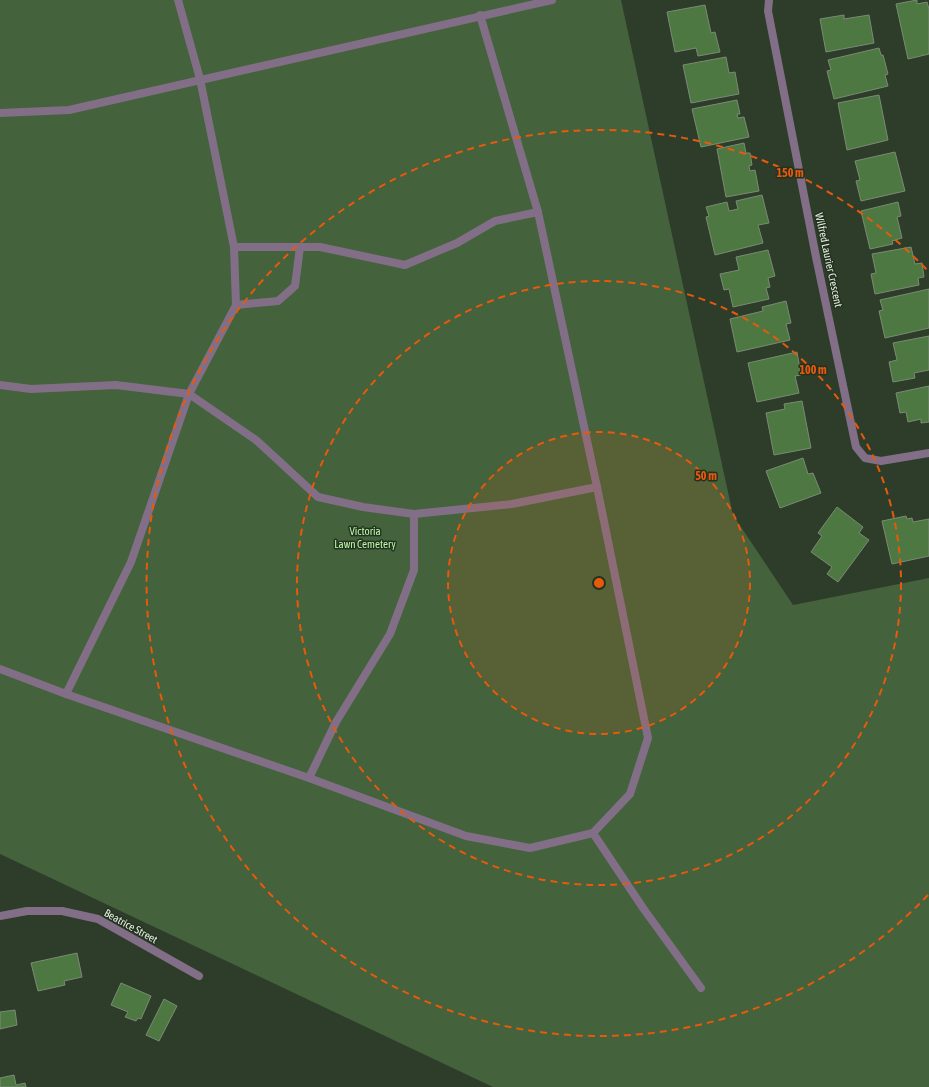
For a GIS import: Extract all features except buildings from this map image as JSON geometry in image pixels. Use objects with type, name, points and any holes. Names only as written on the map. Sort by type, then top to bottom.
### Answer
[{"type":"street","points":[[66,694],[131,562],[189,394],[236,304],[234,247],[200,79],[178,0]]},
{"type":"street","points":[[0,113],[70,110],[480,15],[552,0]]},
{"type":"street","name":"Wilfred Laurier Crescent","points":[[770,0],[768,11],[816,258],[856,446],[865,458],[881,461],[929,453]]},
{"type":"street","points":[[0,669],[66,694],[309,778],[466,836],[530,848],[593,833],[630,794],[648,738],[597,487],[538,212],[480,15]]},
{"type":"street","points":[[234,247],[320,247],[405,264],[457,243],[495,221],[538,212]]},
{"type":"street","points":[[236,304],[278,301],[295,286],[300,247]]},
{"type":"street","points":[[0,385],[31,389],[116,385],[189,394],[256,440],[318,497],[363,507],[414,514],[512,504],[597,487]]},
{"type":"street","points":[[309,778],[336,722],[390,634],[414,570],[414,514]]},
{"type":"street","points":[[593,833],[643,908],[701,988]]},
{"type":"street","name":"Beatrice Street","points":[[0,916],[27,911],[62,911],[98,919],[199,976]]},
{"type":"green space","name":"Victoria Lawn Cemetery","points":[[0,0],[621,0],[733,515],[793,605],[929,578],[929,1087],[493,1087],[0,854]]}]
